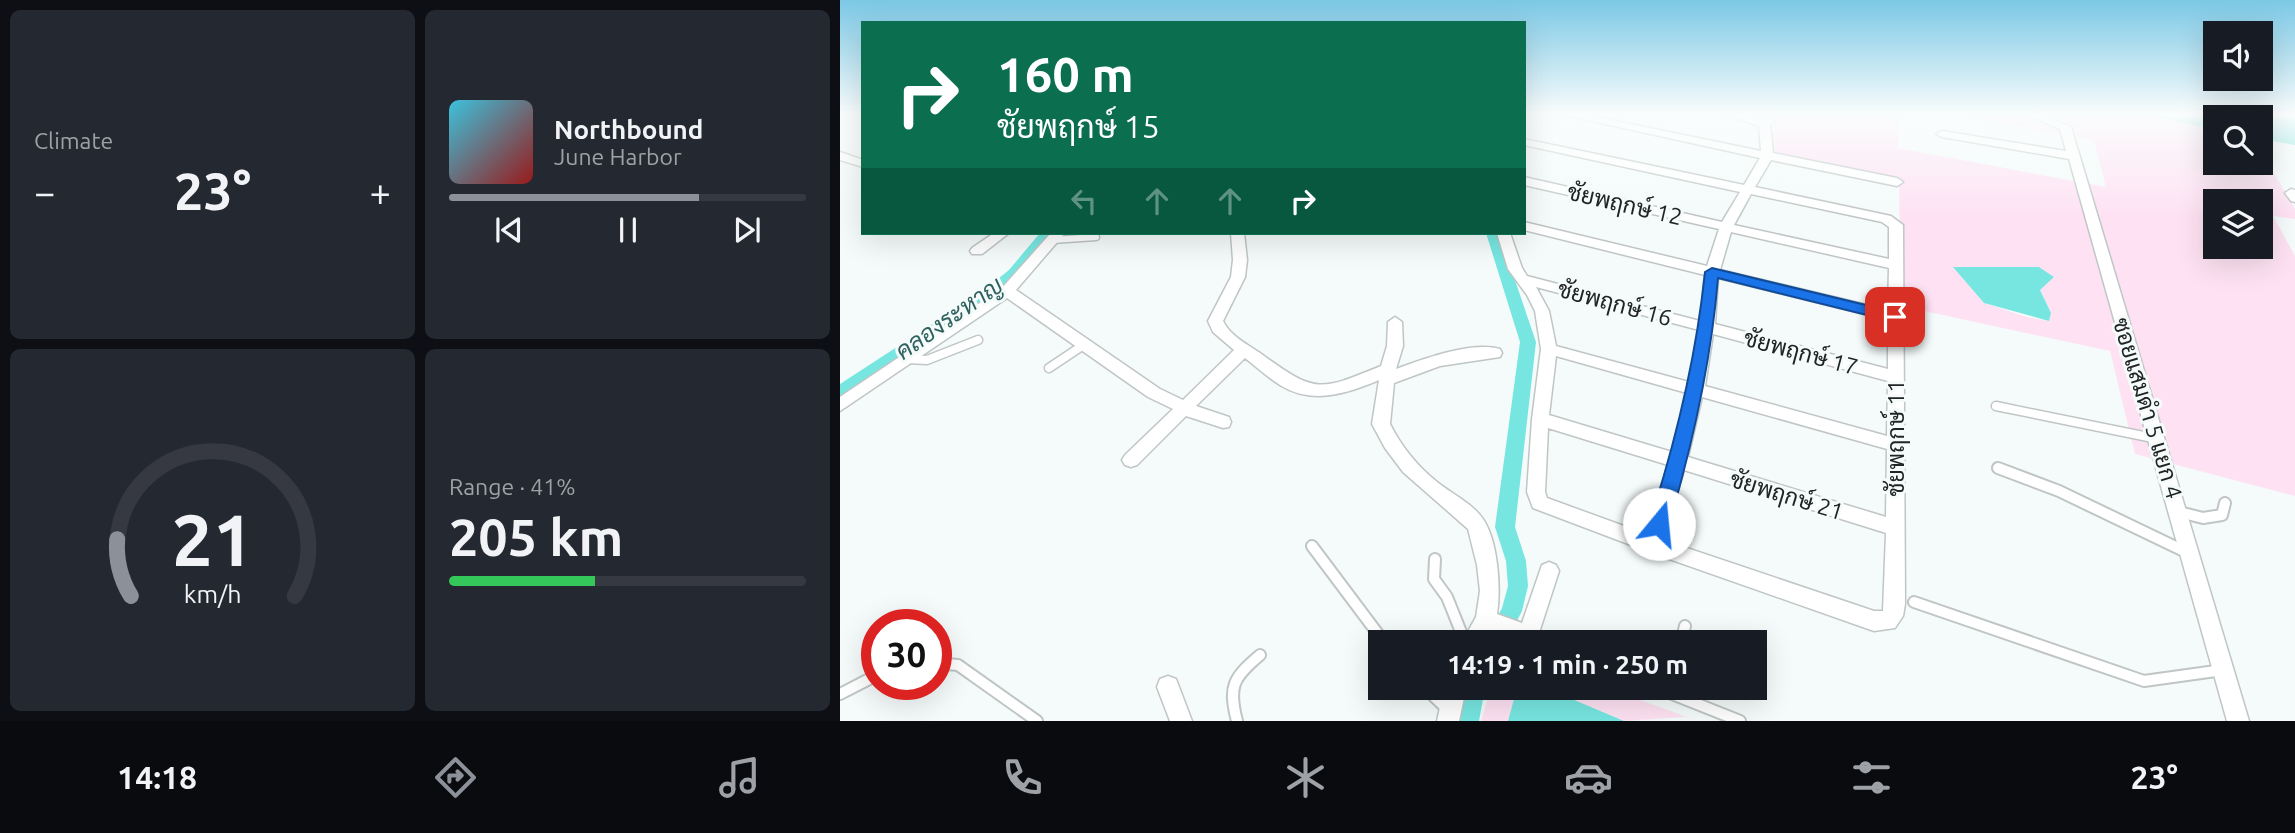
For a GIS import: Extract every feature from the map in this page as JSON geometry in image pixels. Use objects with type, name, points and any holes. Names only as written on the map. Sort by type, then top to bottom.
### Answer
[{"type":"street","points":[[1555,149],[1746,190]]},
{"type":"street","points":[[1731,149],[1897,182]]},
{"type":"street","points":[[1505,235],[1515,269],[1542,311],[1549,349],[1540,419],[1536,492],[1540,503],[1550,509],[1652,545],[1678,462],[1696,389],[1707,327],[1712,272],[1726,227],[1767,156],[1765,149]]},
{"type":"street","points":[[2029,149],[2073,156]]},
{"type":"street","name":"ซอยแสมดำ 5 แยก 4","points":[[2071,149],[2238,721]]},
{"type":"street","name":"ชัยพฤกษ์ 12","points":[[1526,181],[1895,265]]},
{"type":"street","name":"ชัยพฤกษ์ 11","points":[[1652,545],[1874,621],[1883,623],[1893,616],[1896,225],[1746,190]]},
{"type":"street","points":[[1526,226],[1895,317]]},
{"type":"street","points":[[977,251],[999,235]]},
{"type":"street","points":[[1237,235],[1238,277],[1215,316],[1215,325],[1219,332],[1288,382],[1307,390],[1323,392],[1438,359],[1494,353]]},
{"type":"street","points":[[840,405],[1007,291],[1049,236]]},
{"type":"street","name":"ชัยพฤกษ์ 16","points":[[1523,279],[1707,327]]},
{"type":"street","points":[[1007,291],[1154,393],[1223,422]]},
{"type":"street","points":[[1395,322],[1395,346],[1381,424],[1409,467],[1430,487],[1468,515],[1477,526],[1488,565],[1490,591],[1486,619],[1480,630]]},
{"type":"street","name":"ชัยพฤกษ์ 17","points":[[1707,327],[1895,377]]},
{"type":"street","points":[[1549,349],[1896,445]]},
{"type":"street","points":[[1131,460],[1244,350]]},
{"type":"street","name":"ชัยพฤกษ์ 21","points":[[1540,419],[1895,528]]},
{"type":"street","points":[[1538,630],[1549,572]]},
{"type":"street","points":[[1486,619],[1514,630]]},
{"type":"street","points":[[1168,687],[1181,721]]},
{"type":"lane","points":[[1049,236],[1096,237]]},
{"type":"lane","points":[[907,359],[927,359],[978,340]]},
{"type":"lane","points":[[1049,368],[1085,344]]},
{"type":"lane","points":[[1996,406],[2158,440]]},
{"type":"lane","points":[[1998,468],[2059,491],[2191,555]]},
{"type":"lane","points":[[2179,512],[2215,518],[2222,515],[2225,503]]},
{"type":"lane","points":[[1312,546],[1375,630]]},
{"type":"lane","points":[[1435,559],[1434,579],[1447,597],[1460,630]]},
{"type":"lane","points":[[1914,602],[2144,681],[2223,670]]},
{"type":"lane","points":[[1684,630],[1685,626]]},
{"type":"lane","points":[[1237,721],[1230,696],[1233,682],[1239,673],[1260,655]]},
{"type":"lane","points":[[952,665],[958,666],[1030,713],[1037,721]]},
{"type":"lane","points":[[840,694],[861,683]]},
{"type":"lane","points":[[1435,700],[1449,716]]},
{"type":"lane","points":[[1691,700],[1740,721]]},
{"type":"shaded area","points":[[1775,149],[1901,149],[2106,187],[2096,149],[2203,149],[2203,175],[2273,175],[2273,171],[2295,209],[2295,219],[2273,216],[2295,256],[2295,496],[2135,454],[2110,351],[1901,306],[1899,179],[1775,152]],"holes":[[[1954,267],[1990,268],[2040,290],[2051,313],[2049,321],[1984,303]]]},
{"type":"shaded area","points":[[1487,700],[1514,700],[1508,721],[1481,721]]},
{"type":"shaded area","points":[[1574,700],[1640,700],[1698,721],[1685,717],[1624,721]]},
{"type":"water","points":[[1953,267],[2039,267],[2054,277],[2040,290],[2051,313],[2049,321],[1984,303]]},
{"type":"water","points":[[1514,700],[1574,700],[1624,721],[1508,721]]},
{"type":"waterway","name":"คลองระหาญ","points":[[840,392],[988,294],[1014,273],[1045,235]]},
{"type":"waterway","points":[[1493,235],[1528,342],[1505,527],[1516,561],[1518,586],[1512,611],[1502,630]]},
{"type":"waterway","points":[[1468,721],[1472,700]]},
{"type":"route","points":[[1659,524],[1696,389],[1707,327],[1712,272],[1895,317]]}]
